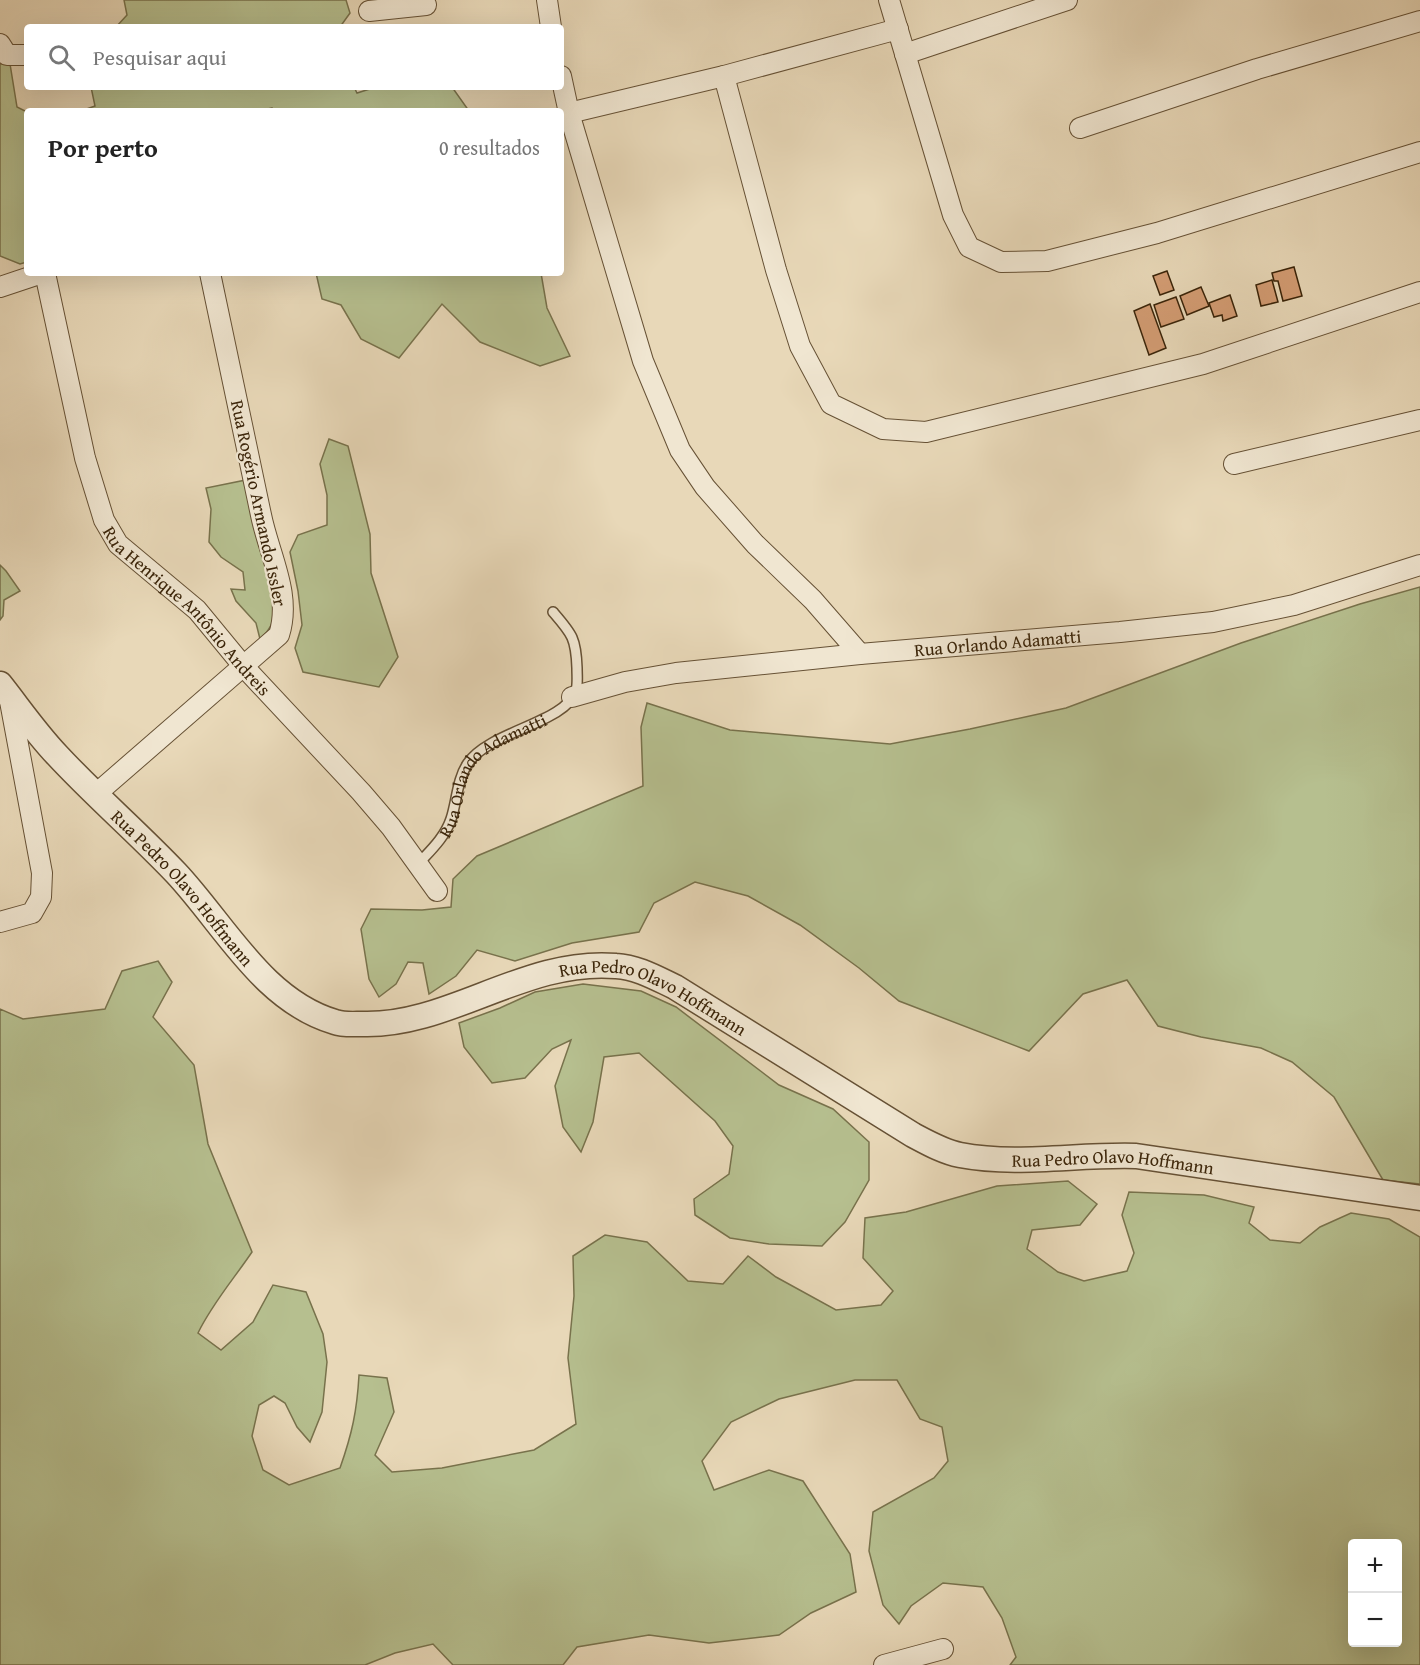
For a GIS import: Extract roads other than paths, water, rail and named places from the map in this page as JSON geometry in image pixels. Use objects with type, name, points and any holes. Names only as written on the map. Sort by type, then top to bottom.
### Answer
[{"type":"street","points":[[547,0],[551,24]]},
{"type":"street","points":[[889,0],[953,215],[969,248],[1001,262],[1047,261],[1157,233],[1420,152]]},
{"type":"street","points":[[904,54],[1067,0]]},
{"type":"street","points":[[369,11],[432,2]]},
{"type":"street","points":[[1080,128],[1235,76],[1419,24]]},
{"type":"street","points":[[569,113],[724,76],[898,28]]},
{"type":"street","points":[[0,44],[7,55],[24,55]]},
{"type":"street","points":[[724,76],[776,270],[800,346],[831,404],[883,429],[926,432],[1203,364],[1420,292]]},
{"type":"street","points":[[564,90],[643,361],[680,450],[705,487],[755,544],[813,600],[860,654]]},
{"type":"street","points":[[0,287],[35,276]]},
{"type":"street","name":"Rua Henrique Antônio Andreis","points":[[45,276],[85,458],[104,520],[118,544],[197,610],[244,667],[361,792],[419,863],[437,891]]},
{"type":"street","name":"Rua Rogério Armando Issler","points":[[96,794],[279,635],[284,621],[280,583],[262,520],[211,276]]},
{"type":"street","points":[[1234,464],[1420,420]]},
{"type":"street","name":"Rua Orlando Adamatti","points":[[572,697],[625,682],[676,673],[860,654],[1120,633],[1214,622],[1294,605],[1420,565]]},
{"type":"street","points":[[0,921],[32,913],[41,897],[42,873],[4,690]]},
{"type":"street","name":"Rua Pedro Olavo Hoffmann","points":[[4,690],[55,754],[176,873],[261,975],[283,995],[336,1023],[372,1024],[408,1020],[566,967],[617,966],[638,970],[675,987],[913,1136],[960,1155],[1037,1159],[1108,1155],[1136,1156],[1420,1198]]},
{"type":"street","points":[[884,1665],[943,1649]]},
{"type":"lane","points":[[553,612],[573,634],[578,678],[576,691],[572,697]]},
{"type":"lane","name":"Rua Orlando Adamatti","points":[[419,863],[437,844],[450,821],[459,784],[467,764],[481,749],[549,716],[565,706],[572,697]]}]
